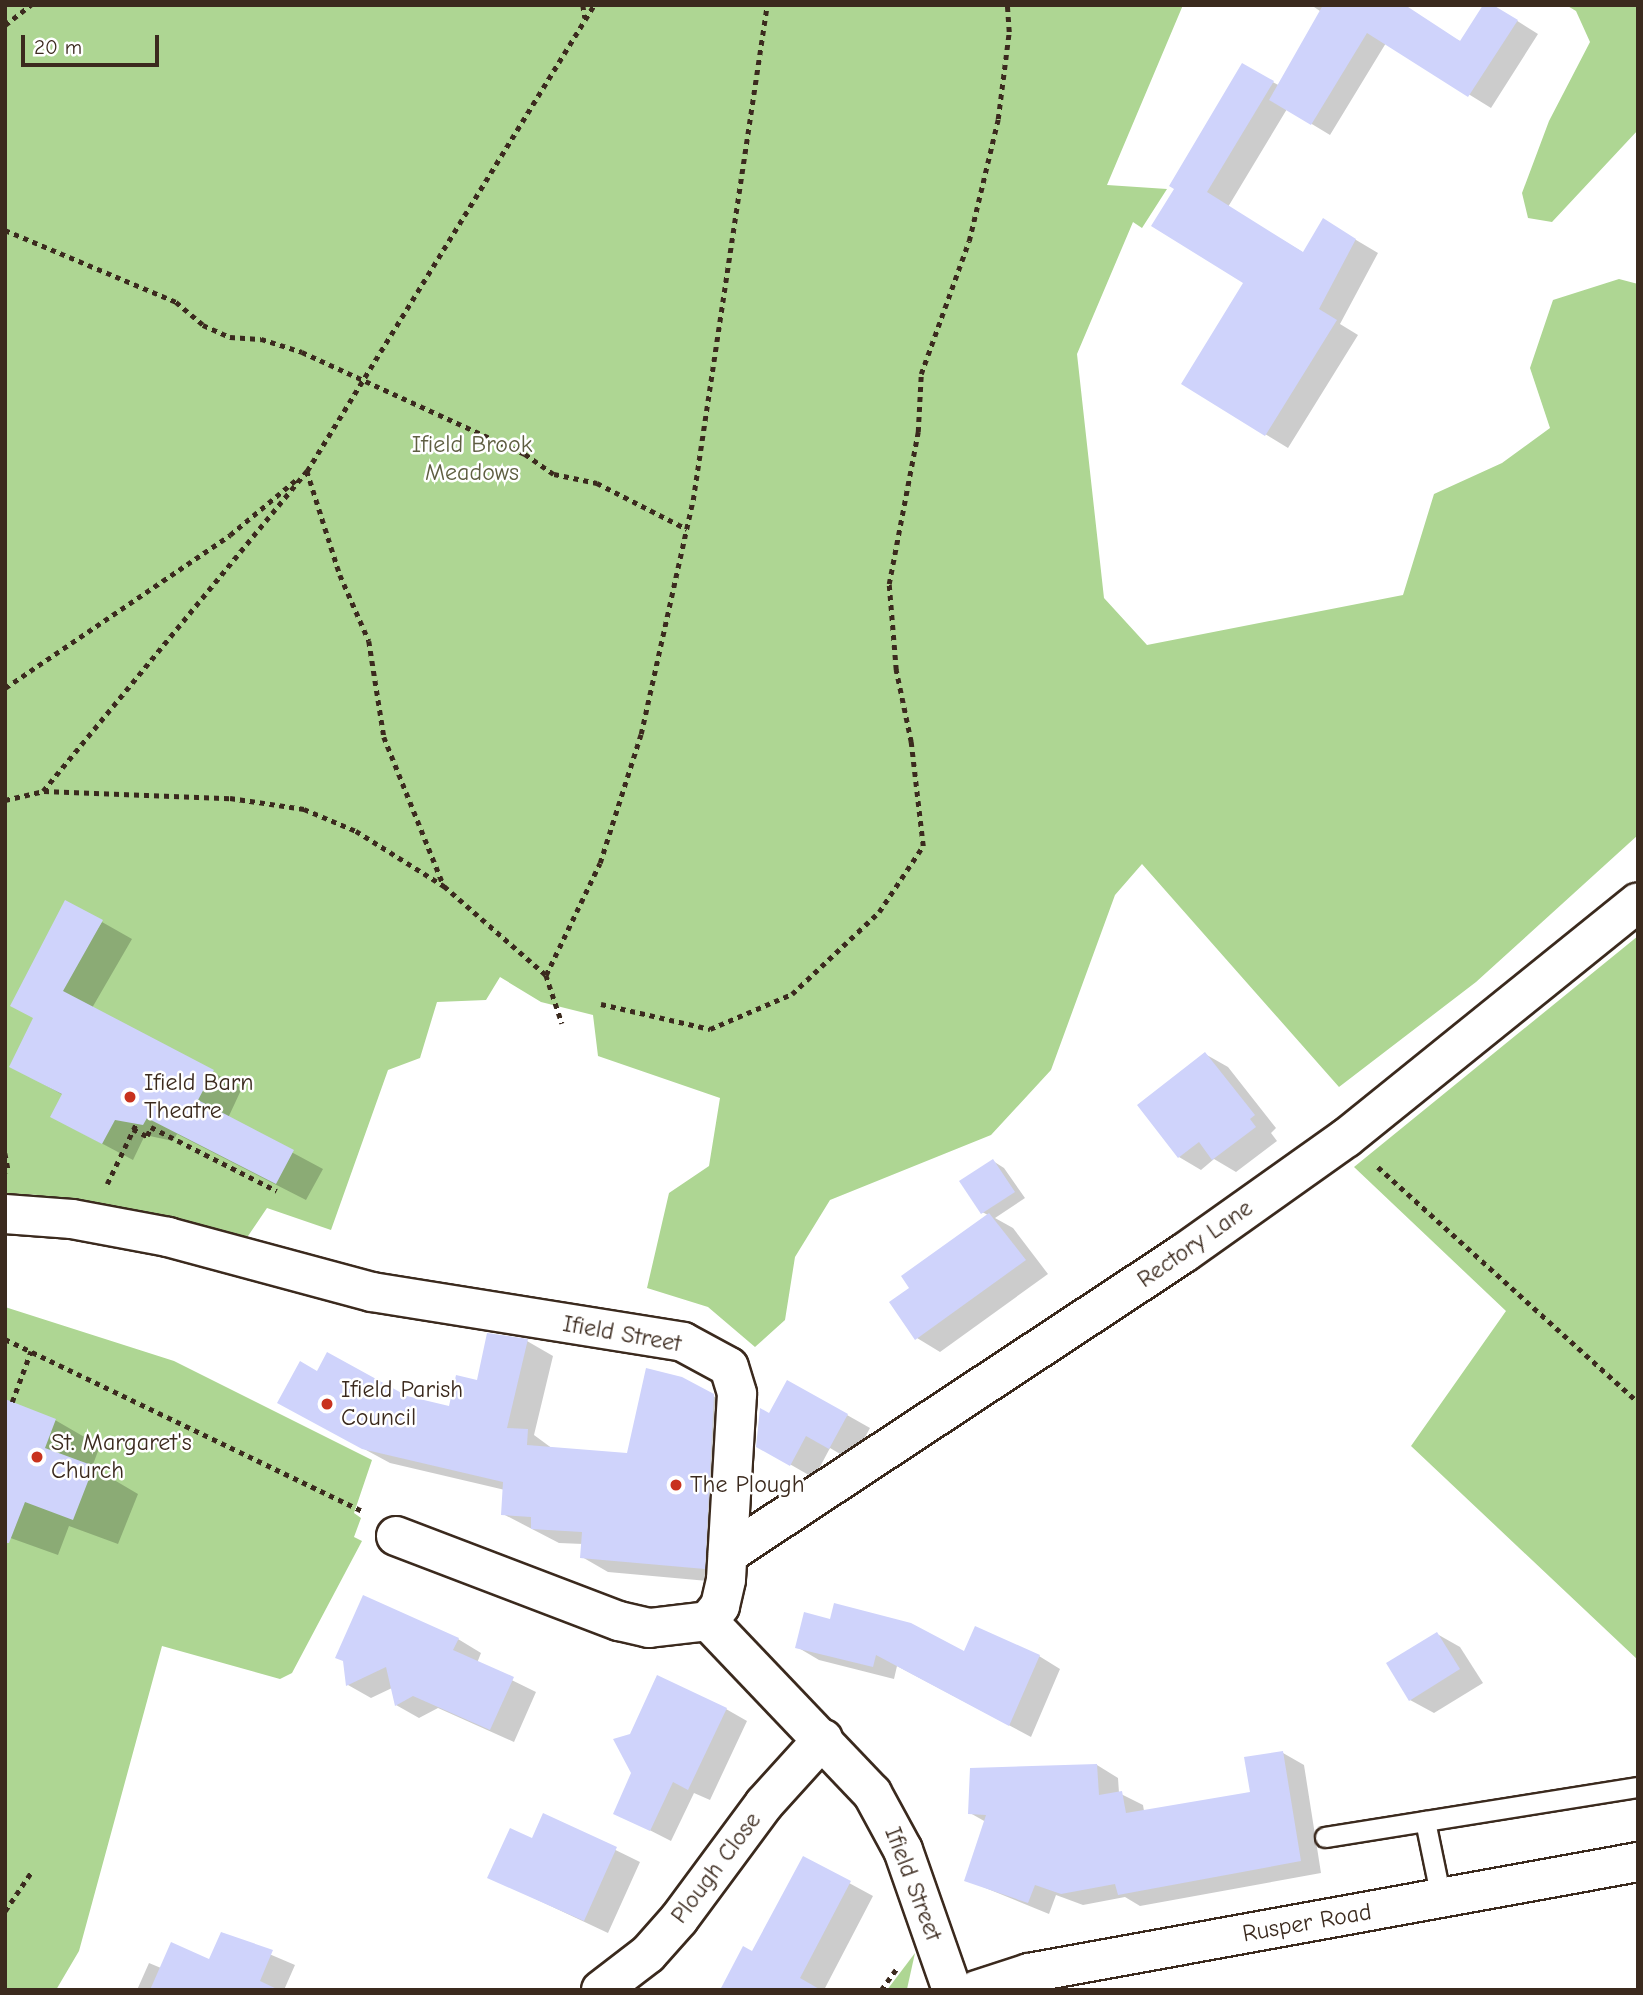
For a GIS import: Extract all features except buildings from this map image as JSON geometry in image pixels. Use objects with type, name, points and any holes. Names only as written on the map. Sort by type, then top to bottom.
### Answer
[{"type":"street","name":"Rectory Lane","points":[[727,1554],[1173,1261],[1346,1138],[1638,902]]},
{"type":"street","name":"Ifield Street","points":[[12,1214],[88,1222],[259,1259],[372,1292],[683,1342],[714,1355],[729,1367],[737,1394],[727,1554],[720,1606],[708,1621],[823,1739],[872,1793],[890,1820],[952,1990]]},
{"type":"street","points":[[396,1536],[619,1621],[649,1628],[708,1621]]},
{"type":"street","name":"Plough Close","points":[[601,1990],[648,1954],[679,1919],[764,1804],[823,1739]]},
{"type":"street","name":"Rusper Road","points":[[977,1990],[1029,1973],[1638,1863]]},
{"type":"lane","points":[[1325,1837],[1638,1787]]},
{"type":"lane","points":[[1425,1821],[1441,1898]]},
{"type":"path","points":[[5,24],[31,5]]},
{"type":"path","points":[[583,5],[585,19]]},
{"type":"path","points":[[43,791],[307,471],[594,5]]},
{"type":"path","points":[[546,975],[600,863],[641,734],[687,529],[768,5]]},
{"type":"path","points":[[601,1004],[710,1029],[792,994],[879,912],[923,846],[889,584],[918,432],[922,374],[969,241],[998,118],[1009,32],[1007,5]]},
{"type":"path","points":[[5,230],[176,302],[203,325],[230,337],[261,339],[364,379],[525,454],[554,474],[597,483],[687,529]]},
{"type":"path","points":[[5,688],[230,535],[307,471]]},
{"type":"path","points":[[307,471],[340,575],[369,642],[384,737],[444,886]]},
{"type":"path","points":[[5,800],[43,791],[230,798],[304,809],[356,831],[444,886],[546,975],[562,1023]]},
{"type":"path","points":[[88,1222],[137,1122]]},
{"type":"path","points":[[133,1129],[148,1136],[151,1127],[277,1191]]},
{"type":"path","points":[[1346,1138],[1638,1402]]},
{"type":"path","points":[[5,1339],[358,1508],[396,1536]]},
{"type":"path","points":[[12,1402],[31,1351]]},
{"type":"path","points":[[5,1911],[32,1871]]},
{"type":"green space","name":"Ifield Brook Meadows","points":[[5,5],[1183,5],[1107,185],[1167,189],[1142,228],[1133,222],[1077,354],[1104,598],[1147,645],[1403,595],[1434,494],[1502,463],[1550,428],[1530,368],[1553,300],[1619,279],[1638,284],[1638,835],[1476,982],[1339,1087],[1142,864],[1115,895],[1051,1070],[991,1135],[830,1200],[795,1257],[785,1320],[755,1347],[708,1307],[647,1288],[669,1193],[709,1166],[720,1098],[598,1056],[593,1015],[541,1002],[500,977],[486,1000],[437,1002],[420,1058],[388,1070],[331,1230],[267,1208],[248,1236],[233,1240],[38,1195],[5,1193]]},
{"type":"green space","points":[[1566,5],[1638,5],[1638,130],[1552,222],[1528,218],[1522,193],[1549,121],[1590,42],[1576,11]]},
{"type":"green space","points":[[1638,936],[1638,1660],[1411,1446],[1506,1311],[1354,1167]]},
{"type":"green space","points":[[5,1307],[174,1361],[372,1460],[354,1513],[361,1518],[354,1537],[362,1541],[292,1673],[280,1679],[162,1646],[79,1951],[56,1990],[5,1990]]},
{"type":"green space","points":[[915,1953],[907,1989],[887,1990]]},
{"type":"place","name":"Ifield Barn Theatre","points":[[130,1097]]},
{"type":"place","name":"Ifield Parish Council","points":[[327,1404]]},
{"type":"place","name":"St. Margaret's Church","points":[[37,1457]]},
{"type":"place","name":"The Plough","points":[[676,1485]]}]
